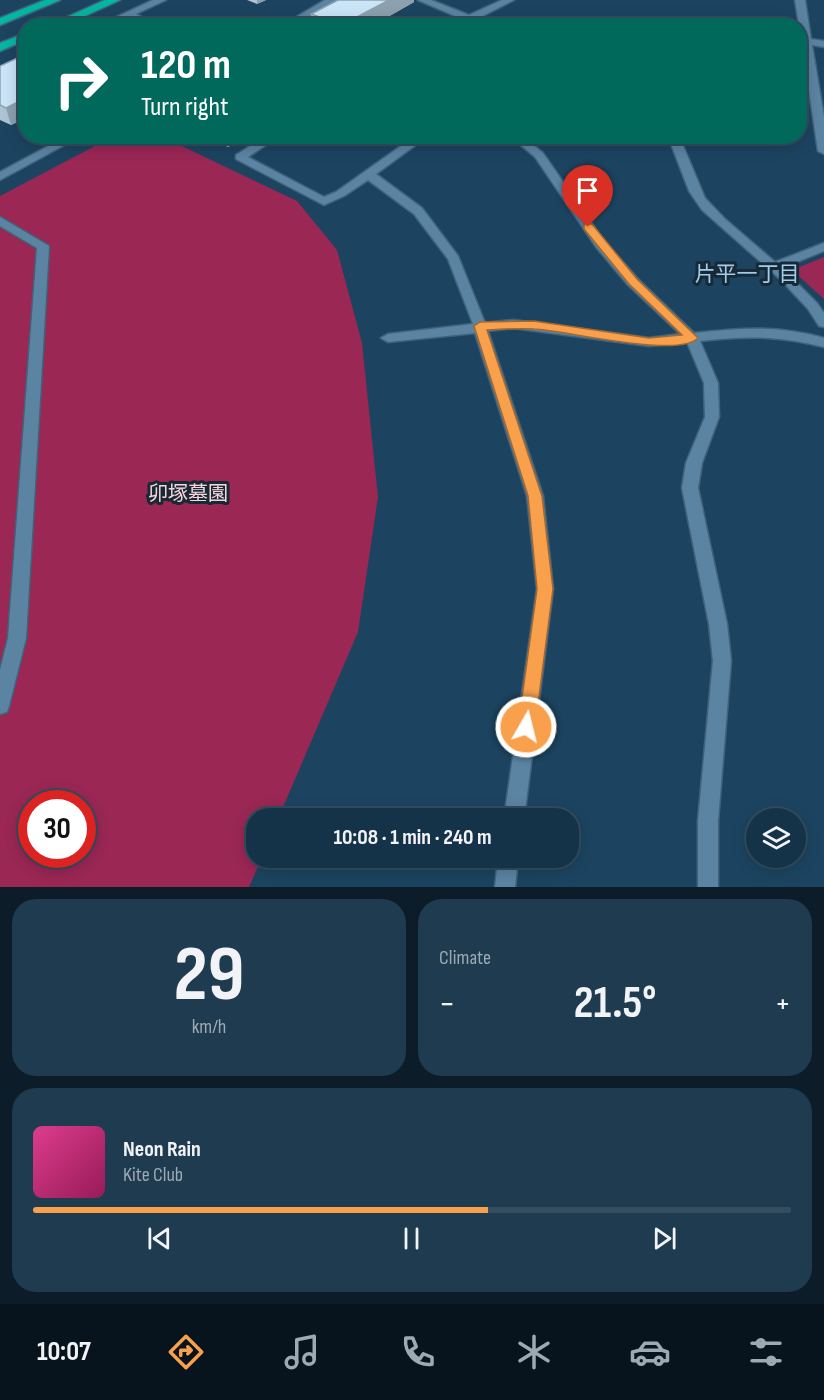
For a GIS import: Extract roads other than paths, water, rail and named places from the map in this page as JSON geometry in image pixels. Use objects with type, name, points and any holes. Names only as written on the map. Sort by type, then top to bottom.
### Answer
[{"type":"highway","points":[[0,22],[55,0]]},
{"type":"highway","points":[[71,18],[115,0]]},
{"type":"highway","points":[[0,47],[18,39]]},
{"type":"street","points":[[119,18],[160,0]]},
{"type":"street","points":[[299,18],[332,0]]},
{"type":"street","points":[[423,0],[468,17],[509,0]]},
{"type":"street","points":[[800,0],[801,18]]},
{"type":"street","points":[[128,14],[137,18]]},
{"type":"street","points":[[807,42],[824,44]]},
{"type":"street","points":[[807,60],[824,151]]},
{"type":"street","points":[[807,93],[814,94]]},
{"type":"street","points":[[0,177],[61,144]]},
{"type":"street","points":[[261,144],[240,157],[324,201],[411,144]]},
{"type":"street","points":[[526,144],[546,164],[600,244],[633,282],[692,338],[705,363],[713,400],[712,417],[694,463],[690,488],[718,624],[722,662],[708,821],[708,887]]},
{"type":"street","points":[[676,144],[693,189],[705,206],[773,267],[816,310],[824,323]]},
{"type":"street","points":[[368,174],[418,211],[454,259],[480,326],[535,496],[545,589],[515,808]]},
{"type":"street","points":[[0,221],[43,246],[17,638],[0,706]]},
{"type":"street","points":[[773,267],[824,247]]},
{"type":"street","points":[[388,338],[480,326],[534,325],[649,342],[751,331],[804,337],[824,343]]},
{"type":"street","points":[[505,887],[507,868]]},
{"type":"district","name":"片平一丁目","points":[[747,274]]},
{"type":"park label","name":"卯塚墓園","points":[[188,493]]}]
